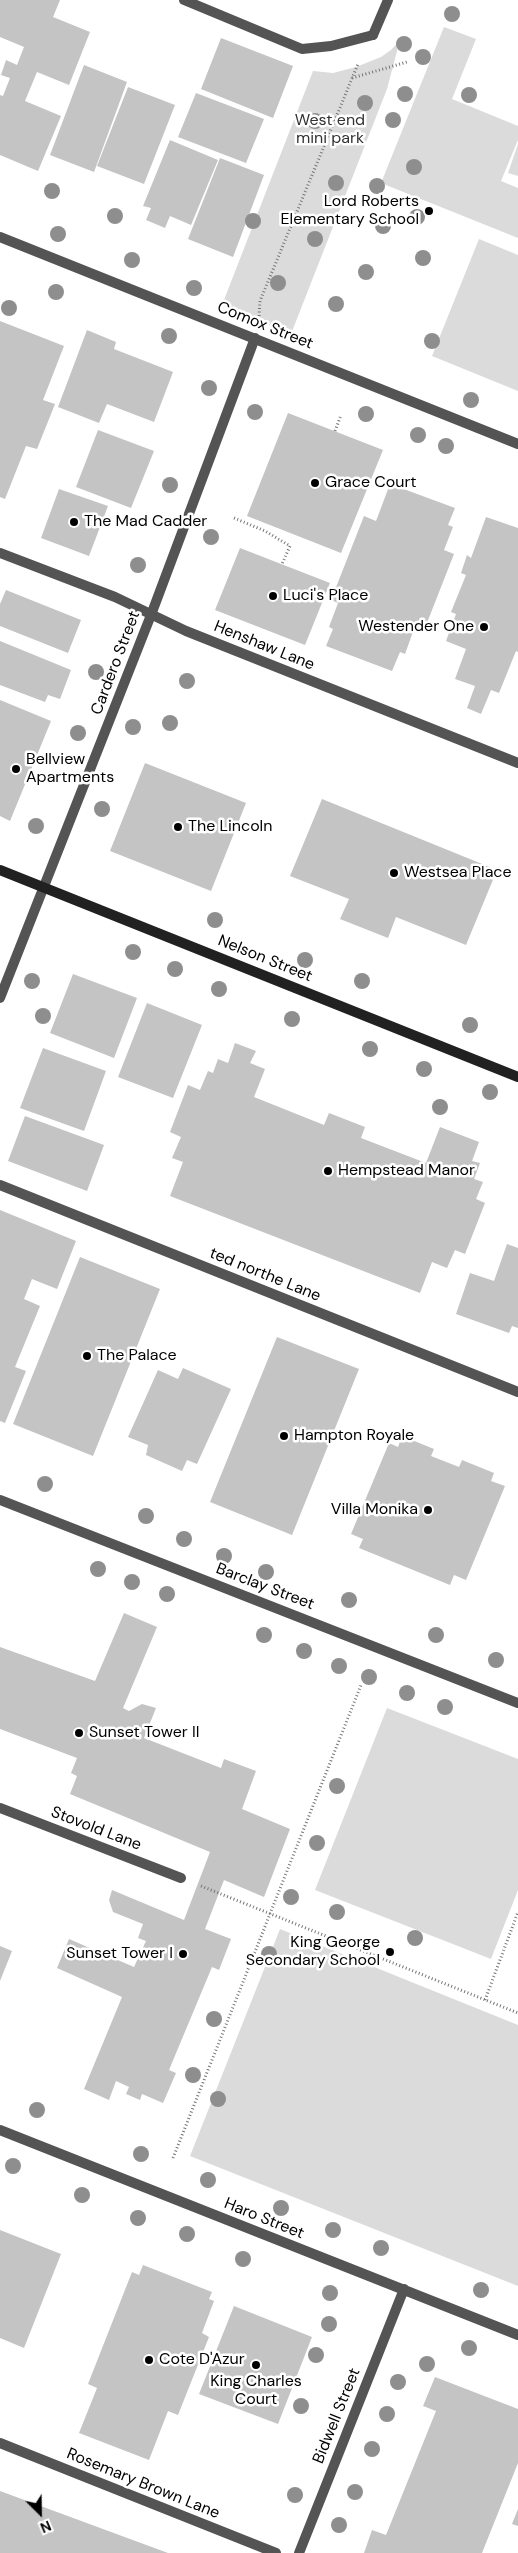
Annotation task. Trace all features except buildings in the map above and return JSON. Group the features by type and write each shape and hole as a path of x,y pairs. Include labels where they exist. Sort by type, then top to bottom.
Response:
{"street":[{"path":"184,0 302,49 331,46 373,35 388,0"},
{"name":"Comox Street","path":"0,237 518,444"},
{"name":"Cardero Street","path":"0,998 152,615 254,338"},
{"name":"Henshaw Lane","path":"0,552 115,597 186,631 518,763"},
{"name":"Nelson Street","path":"0,870 518,1077"},
{"name":"ted northe Lane","path":"0,1185 518,1392"},
{"name":"Barclay Street","path":"0,1500 518,1704"},
{"name":"Stovold Lane","path":"0,1808 181,1878"},
{"name":"Haro Street","path":"0,2130 518,2335"},
{"name":"Bidwell Street","path":"299,2553 404,2290"},
{"name":"Rosemary Brown Lane","path":"0,2444 276,2553"}],"path":[{"path":"260,301 351,78 407,62"},
{"path":"335,431 341,415"},
{"path":"234,518 265,531 290,546 282,564"},
{"path":"173,2158 361,1685"},
{"path":"181,1878 518,2013"},
{"path":"484,2000 518,1912"}],"green space":[{"path":"444,27 476,39 452,99 518,126 518,140 501,181 518,188 518,238 381,183"},
{"name":"West end mini park","path":"400,40 387,89 291,334 222,305 313,71 333,73 356,67 381,57"},
{"path":"518,144 518,176 508,173"},
{"path":"479,239 518,255 518,391 432,356"},
{"path":"387,1708 518,1759 518,1890 491,1959 315,1890"},
{"path":"280,1929 518,2025 518,2286 190,2156"}],"place":[{"name":"Lord Roberts Elementary School","path":"429,211"},
{"name":"Grace Court","path":"315,483"},
{"name":"The Mad Cadder","path":"74,522"},
{"name":"Luci's Place","path":"273,596"},
{"name":"Westender One","path":"484,627"},
{"name":"Bellview Apartments","path":"16,769"},
{"name":"The Lincoln","path":"178,827"},
{"name":"Westsea Place","path":"394,873"},
{"name":"Hempstead Manor","path":"328,1171"},
{"name":"The Palace","path":"87,1356"},
{"name":"Hampton Royale","path":"284,1436"},
{"name":"Villa Monika","path":"428,1510"},
{"name":"Sunset Tower II","path":"79,1733"},
{"name":"King George Secondary School","path":"390,1952"},
{"name":"Sunset Tower I","path":"183,1954"},
{"name":"Cote D'Azur","path":"149,2360"},
{"name":"King Charles Court","path":"256,2365"}]}
